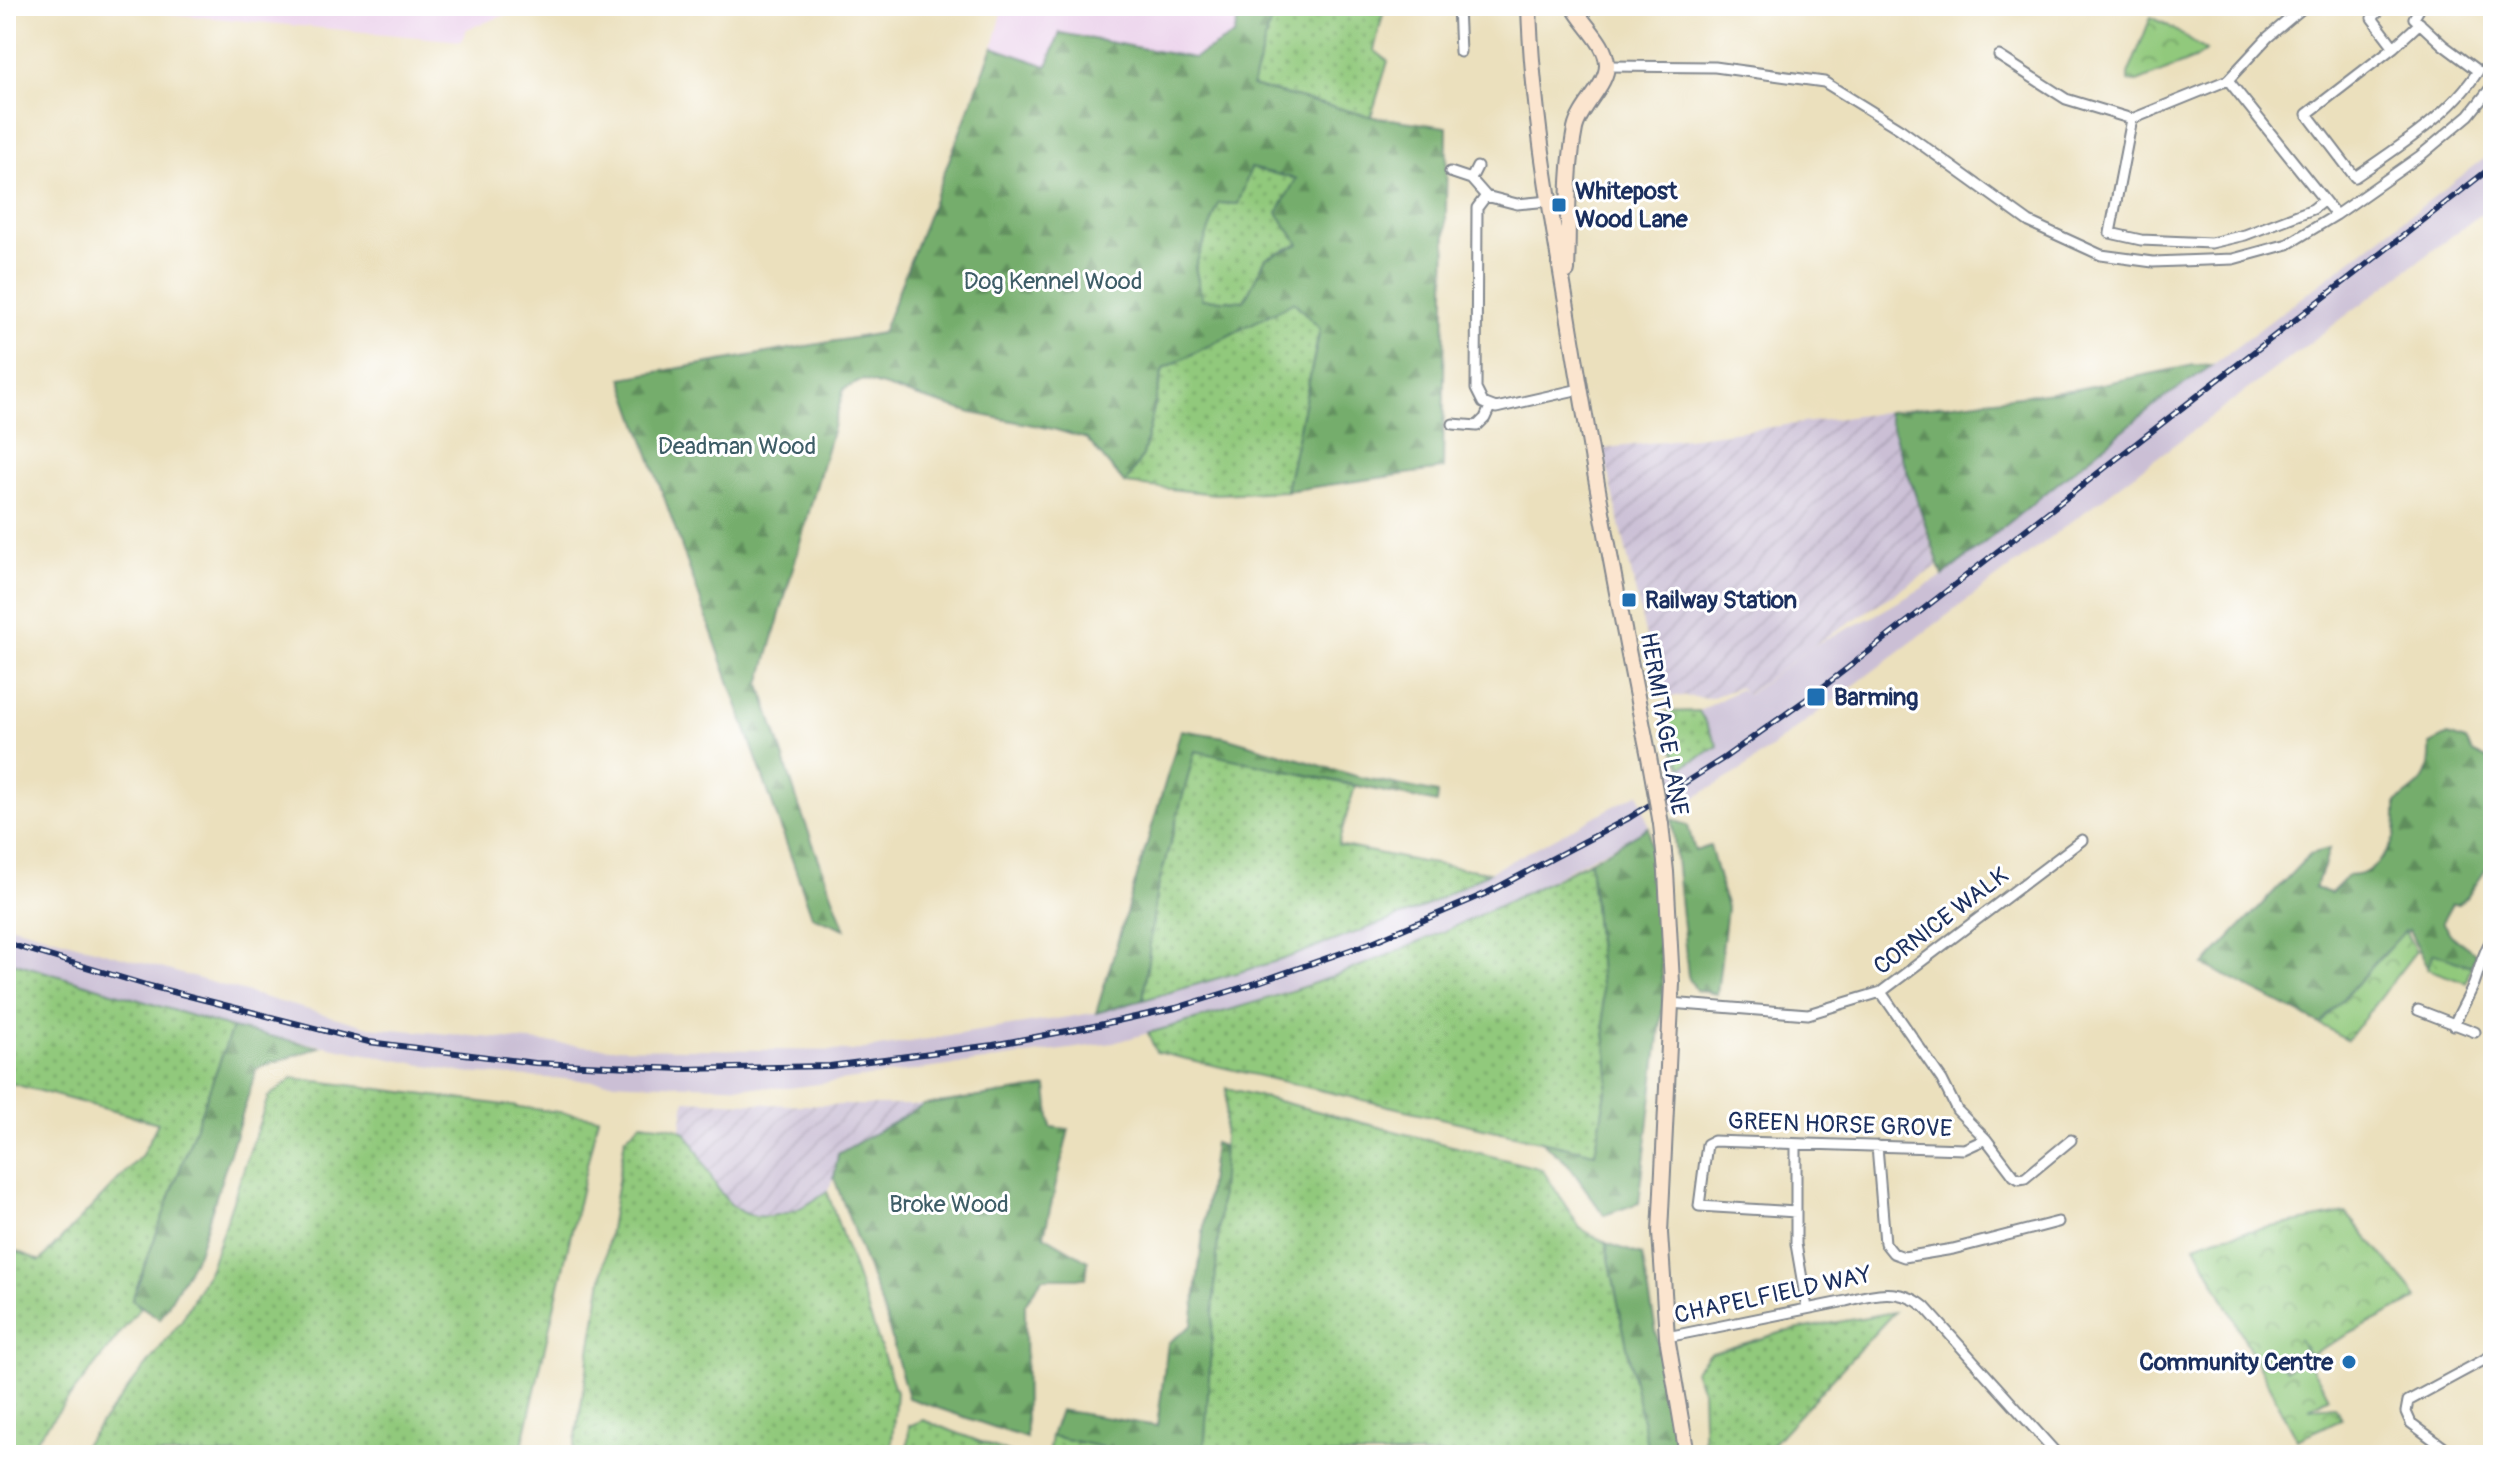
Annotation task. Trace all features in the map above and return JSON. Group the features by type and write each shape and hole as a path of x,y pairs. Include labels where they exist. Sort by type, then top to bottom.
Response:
{"main road":[{"name":"HERMITAGE LANE","path":"1529,6 1531,67 1566,307 1661,824 1672,983 1660,1233 1667,1337 1687,1455"},
{"path":"1566,307 1570,171 1576,127 1585,104 1600,86 1607,66 1604,51 1573,6"}],"street":[{"path":"1458,6 1460,52"},
{"path":"1999,56 2066,99 2132,119 2228,80 2268,37 2305,6"},
{"path":"2384,6 2372,18 2394,47"},
{"path":"2417,20 2443,45 2478,71 2468,87 2412,138 2355,177 2307,114 2394,47 2417,20 2421,6"},
{"path":"1607,66 1715,67 1824,82 1900,129 2029,222 2101,255 2153,262 2233,259 2288,244 2336,215 2420,156 2469,115 2493,85"},
{"path":"2228,80 2336,215"},
{"path":"2132,119 2110,233 2141,240 2211,243 2259,230 2313,209 2324,200"},
{"path":"1471,179 1477,167"},
{"path":"1450,172 1471,179 1486,196 1517,204 1549,201"},
{"path":"1486,196 1476,212 1476,389 1479,399 1496,408 1580,389"},
{"path":"1453,424 1477,426 1490,407"},
{"name":"CORNICE WALK","path":"1670,1003 1808,1014 1881,992 2082,840"},
{"path":"2454,1025 2493,937"},
{"path":"1881,992 1942,1080 1957,1110 1986,1139 2014,1176 2025,1178 2071,1140"},
{"path":"2418,1010 2475,1032"},
{"name":"GREEN HORSE GROVE","path":"1796,1212 1699,1206 1707,1144 1713,1141 1964,1149 1986,1139"},
{"path":"1796,1144 1796,1244 1807,1308"},
{"path":"1877,1146 1885,1243 1893,1253 1904,1257 1953,1249 2058,1222"},
{"name":"CHAPELFIELD WAY","path":"1667,1337 1875,1293 1898,1294 1918,1301 2058,1455"},
{"path":"2454,1455 2411,1423 2406,1412 2408,1401 2493,1355"}],"shaded area":[{"path":"86,6 531,6 467,29 461,41"},
{"path":"1004,6 1242,6 1235,35 1194,58 1061,33 1047,66 993,47"},
{"path":"2493,152 2493,205 1740,771 1672,811 1668,774 1717,746 1699,711 1740,689 1747,695 1814,645 1872,617 1943,576 2157,403 2218,361"},
{"path":"1887,412 1938,566 1814,645 1746,695 1740,687 1710,698 1659,695 1603,449"},
{"path":"1639,793 1649,827 1485,914 1360,967 1220,1013 1113,1043 789,1088 464,1073 232,1028 6,960 6,924 369,1027 611,1048 853,1051 1099,1012 1284,959 1420,909"},
{"path":"685,1100 789,1105 924,1105 838,1153 834,1178 827,1191 808,1206 788,1213 753,1217 741,1214 725,1200 691,1139 681,1129"}],"green space":[{"name":"Dog Kennel Wood","path":"1242,6 1275,6 1252,86 1369,116 1447,127 1443,469 1286,491 1320,329 1294,302 1163,369 1143,455 1125,484 1087,439 972,413 863,380 844,389 760,684 799,806 845,929 812,916 622,378 882,333 993,47 1047,66 1060,33 1194,58 1234,35","holes":["1251,168 1296,179 1277,213 1299,244 1266,258 1244,301 1202,299 1195,267 1219,203 1238,204"]},
{"path":"1275,6 1385,6 1374,50 1388,61 1371,117 1252,86"},
{"path":"2151,17 2206,51 2137,82 2128,81 2128,75"},
{"path":"1250,167 1296,179 1299,244 1266,258 1244,301 1202,299 1195,267 1219,203 1238,204"},
{"path":"1294,302 1320,328 1286,491 1215,494 1125,484 1143,455 1163,369"},
{"path":"2194,365 2211,366 2157,403 1943,576 1887,412 2077,389"},
{"path":"1699,711 1718,746 1682,767 1668,739 1665,712"},
{"path":"1181,730 1225,737 1359,777 1438,793 1437,803 1195,751 1156,895 1143,1000 1096,1013"},
{"path":"2448,735 2466,741 2472,752 2493,762 2493,859 2468,896 2459,904 2452,904 2442,922 2451,935 2476,954 2471,966 2434,953 2428,967 2409,930 2320,1024 2204,965 2310,854 2329,849 2314,888 2331,893 2348,876 2364,873 2384,856 2396,829 2396,803 2424,779 2429,765 2430,744"},
{"path":"1195,750 1355,786 1338,845 1489,872 1420,909 1284,959 1143,1000 1156,895"},
{"path":"1672,819 1688,826 1695,851 1710,846 1727,908 1717,994 1696,990 1688,976"},
{"path":"1649,827 1664,996 1639,1203 1604,1215 1568,1164 1541,1141 1595,1153 1609,1075 1590,861"},
{"path":"1590,861 1609,1075 1595,1154 1156,1052 1148,1033 1283,994 1363,965 1478,916"},
{"path":"2405,931 2416,951 2347,1040 2320,1024"},
{"path":"2434,953 2471,966 2466,983 2427,969"},
{"path":"6,960 232,1028 132,1300 141,1307 24,1455 6,1455 6,1246 40,1261 142,1155 158,1123 6,1082"},
{"path":"232,1028 320,1047 257,1068 198,1253 160,1319 132,1300"},
{"path":"293,1078 598,1117 520,1455 76,1455 182,1320 210,1268 268,1097"},
{"name":"Broke Wood","path":"1047,1087 1051,1127 1069,1129 1044,1235 1088,1261 1086,1278 1043,1278 1025,1304 1026,1438 908,1398 886,1318 834,1178 838,1154 924,1105"},
{"path":"1227,1088 1542,1169 1580,1228 1606,1243 1649,1455 1204,1455"},
{"path":"641,1123 684,1132 717,1188 744,1213 771,1216 787,1213 827,1191 896,1392 891,1455 573,1455 625,1138"},
{"path":"1214,1143 1224,1147 1204,1455 1139,1455 1051,1436 1060,1410 1157,1426 1168,1343 1192,1325"},
{"path":"2346,1213 2417,1299 2309,1355 2298,1338 2306,1353 2283,1366 2286,1370 2307,1359 2329,1397 2309,1408 2335,1406 2341,1419 2297,1439 2195,1245 2217,1237"},
{"path":"1606,1243 1642,1255 1679,1455 1649,1455"},
{"path":"1894,1312 1767,1450 1753,1455 1704,1455 1702,1389 1694,1371 1709,1354 1783,1332"},
{"path":"923,1420 1015,1455 907,1455 909,1426"},
{"path":"1051,1436 1139,1455 1048,1455"}],"railway":[{"path":"6,943 146,985 369,1042 535,1063 682,1069 830,1066 993,1045 1176,1008 1250,985 1370,943 1487,893 1629,818 1724,758 1814,694 2493,166"}],"place":[{"name":"Whitepost Wood Lane","path":"1559,205"},
{"name":"Railway Station","path":"1629,600"},
{"name":"Barming","path":"1816,697"},
{"name":"Community Centre","path":"2349,1362"}],"park label":[{"name":"Deadman Wood","path":"737,446"}]}
